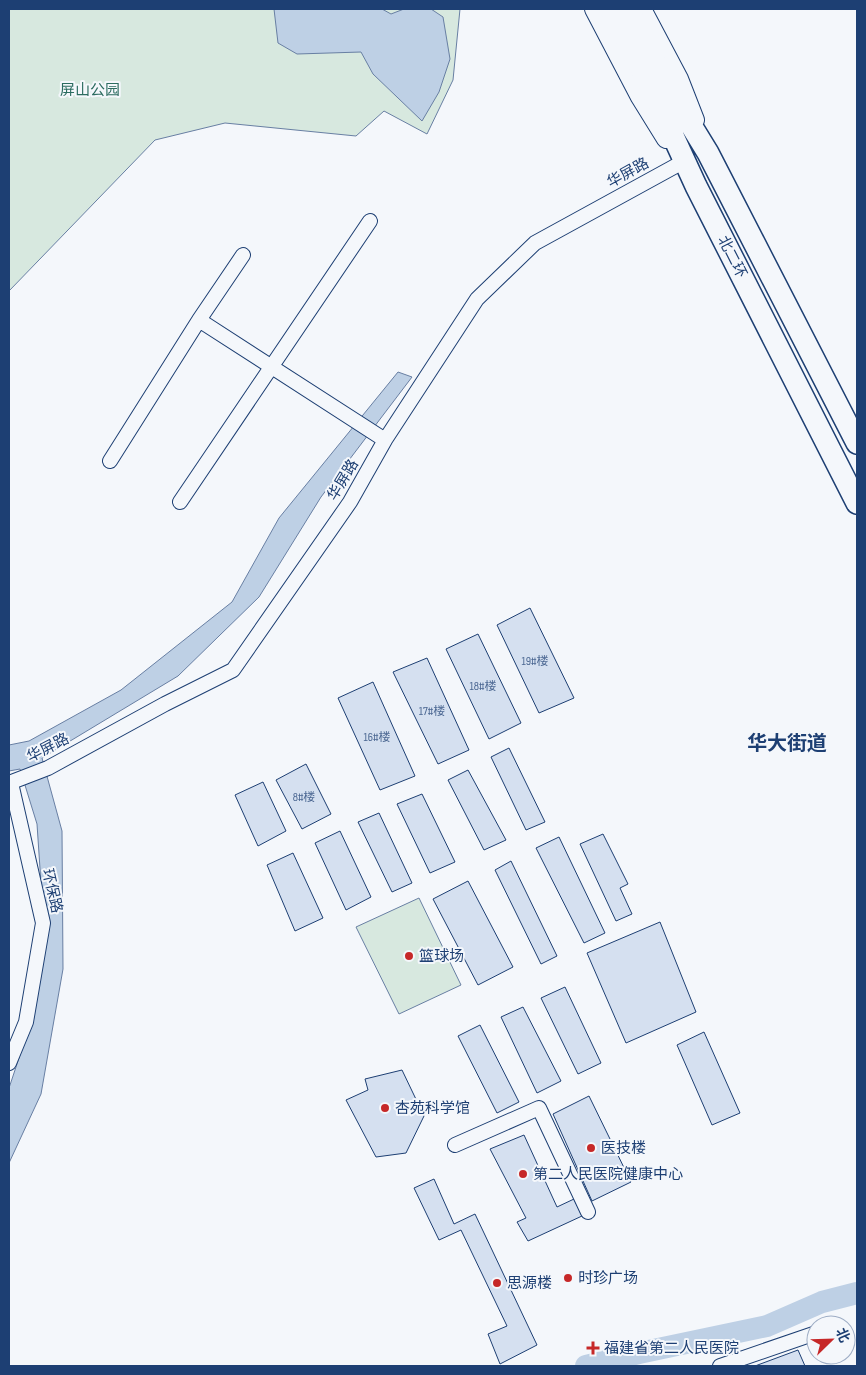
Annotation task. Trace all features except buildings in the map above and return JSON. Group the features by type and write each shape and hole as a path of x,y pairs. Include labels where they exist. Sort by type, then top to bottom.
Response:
{"highway":[{"name":"北二环","path":"610,9 660,89 708,153 857,443"},
{"name":"北二环","path":"628,9 696,186 857,503"}],"main road":[{"path":"594,9 640,97 696,186"},
{"path":"642,9 679,79 708,153"}],"street":[{"name":"华屏路","path":"12,782 48,768 232,670 350,502 385,440 478,299 535,243 681,163"},
{"path":"180,502 370,221"},
{"path":"110,462 199,320 243,255"},
{"path":"199,320 385,440"},
{"name":"环保路","path":"9,1063 26,1022 43,923 12,782"},
{"path":"455,1145 539,1108 588,1212"},
{"path":"720,1366 806,1336"}],"green space":[{"name":"屏山公园","path":"9,9 460,9 453,80 427,134 384,111 356,136 225,123 155,140 9,291"},
{"name":"篮球场","path":"419,898 461,985 399,1014 356,927"}],"water":[{"path":"274,9 382,9 391,14 404,9 431,9 443,17 450,59 439,92 422,121 373,74 361,52 297,54 278,43"},
{"path":"398,372 412,377 321,497 259,597 178,676 42,758 62,831 63,969 41,1094 9,1163 9,1088 35,1010 45,943 37,824 20,769 9,771 9,745 29,741 121,690 232,602 279,518"}],"waterway":[{"path":"586,1366 767,1326 822,1302 857,1293"}],"place":[{"name":"篮球场","path":"409,956"},
{"name":"杏苑科学馆","path":"385,1108"},
{"name":"医技楼","path":"591,1148"},
{"name":"第二人民医院健康中心","path":"523,1174"},
{"name":"时珍广场","path":"568,1278"},
{"name":"思源楼","path":"497,1283"},
{"name":"福建省第二人民医院","path":"593,1348"}],"district":[{"name":"华大街道","path":"787,744"}]}
